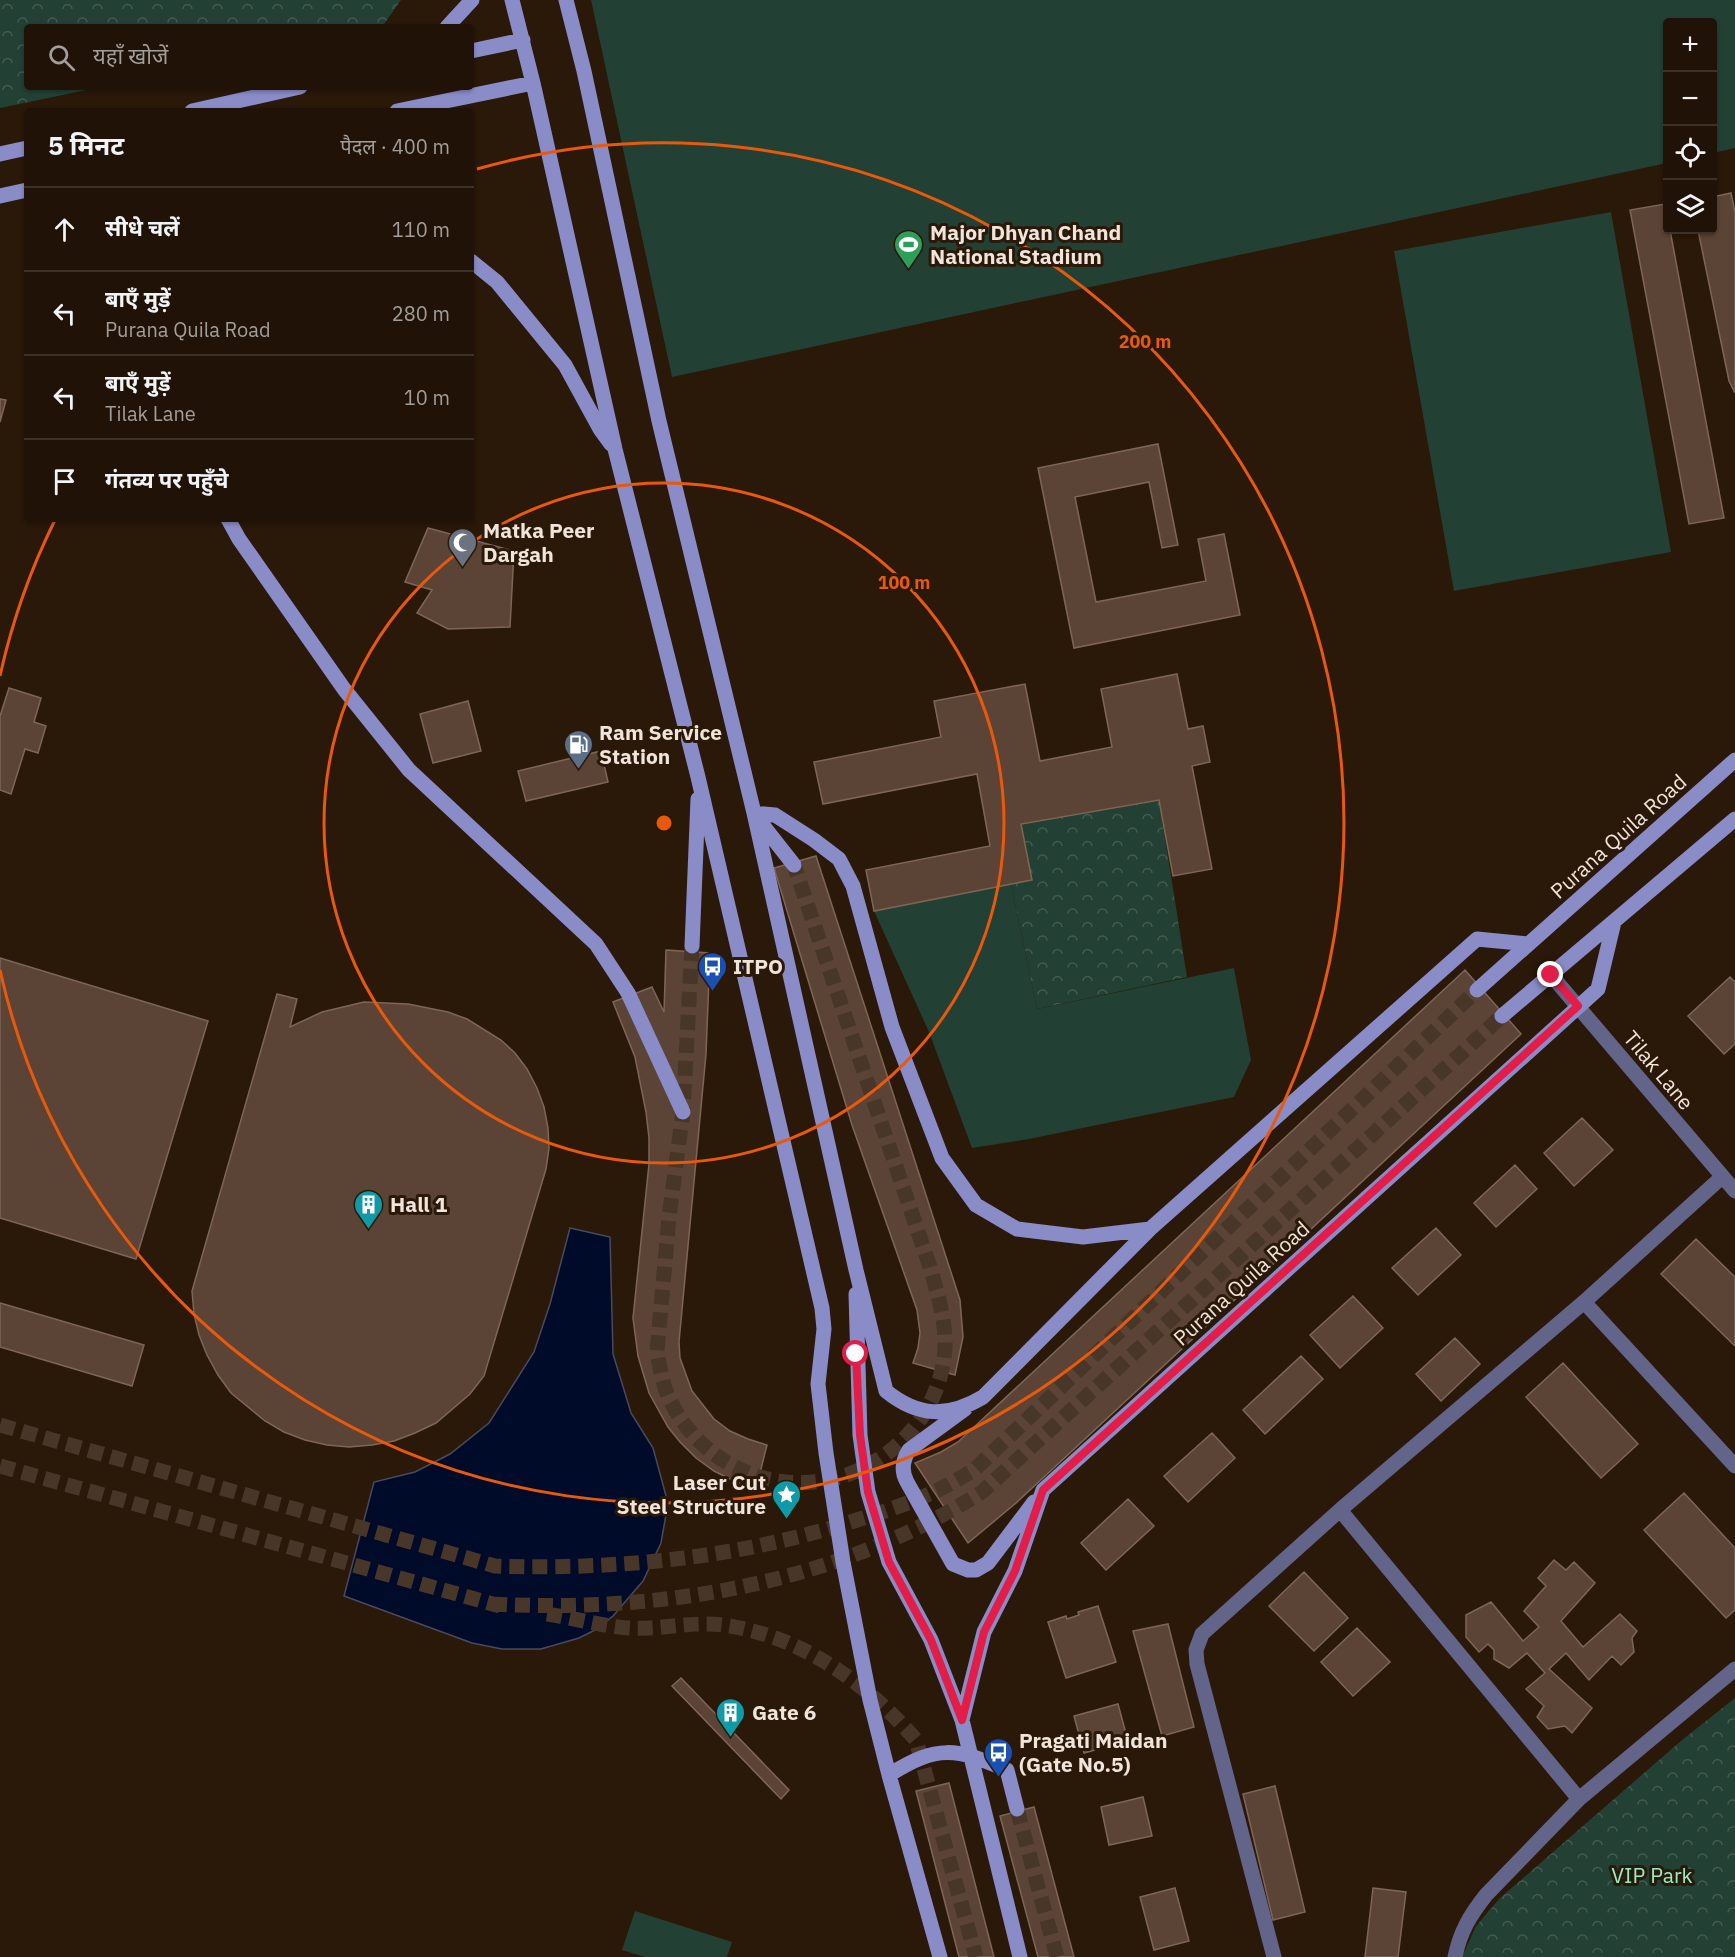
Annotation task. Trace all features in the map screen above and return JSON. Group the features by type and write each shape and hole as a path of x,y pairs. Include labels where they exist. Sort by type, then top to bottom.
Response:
{"main road":[{"path":"450,24 472,0"},
{"path":"512,0 533,83 615,449 698,777 822,1308 824,1329 818,1384 843,1562 868,1688 889,1775 940,1957"},
{"path":"566,0 587,82 659,422 754,813 856,1270 886,1391 898,1400 926,1411 956,1410 983,1397"},
{"path":"474,50 523,40"},
{"path":"412,108 533,83"},
{"path":"206,108 286,90"},
{"path":"0,154 24,149"},
{"path":"0,196 24,191"},
{"path":"474,263 497,282 565,365 600,429 615,449"},
{"path":"230,522 245,548 344,689 409,770 596,944 628,993 683,1112"},
{"name":"Purana Quila Road","path":"1477,990 1735,760"},
{"path":"692,946 698,777"},
{"path":"754,813 794,865"},
{"path":"754,813 774,815 839,859 853,886 892,1027 942,1158 976,1205 1017,1229 1083,1236 1150,1229"},
{"path":"1502,1016 1735,819"},
{"name":"Purana Quila Road","path":"962,1720 984,1632 1015,1571 1043,1490 1598,989 1614,922"},
{"path":"1043,1490 988,1563 976,1570 968,1570 953,1564 907,1482 903,1462 909,1450 983,1397 1150,1229 1477,939 1528,944"},
{"path":"856,1270 856,1354 860,1435 868,1492 889,1562 931,1640 962,1720 1020,1957"},
{"path":"889,1775 907,1763 928,1754 970,1754 1007,1770 1017,1809"}],"street":[{"name":"Tilak Lane","path":"1551,975 1735,1191"},
{"path":"1274,1957 1197,1664 1196,1650 1202,1635 1340,1510 1584,1302 1722,1177"},
{"path":"1584,1302 1735,1466"},
{"path":"1340,1510 1579,1799"},
{"path":"1455,1957 1464,1926 1479,1904 1579,1799 1735,1669"}],"green space":[{"path":"0,0 401,0 384,24 24,24 24,90 87,90 0,108"},
{"name":"Major Dhyan Chand National Stadium","path":"591,0 1735,0 1735,148 1717,152 1717,18 1663,18 1663,164 672,377"},
{"path":"1611,212 1671,552 1454,591 1394,251"},
{"path":"1159,800 1187,977 1037,1009 1011,884 1031,880 1021,824"},
{"path":"1011,884 1037,1009 1234,968 1251,1060 1234,1097 1029,1139 972,1148 929,1032 874,911"},
{"name":"VIP Park","path":"1735,1698 1735,1957 1462,1957 1476,1926 1500,1898 1682,1740"},
{"path":"635,1911 732,1942 727,1957 645,1957 622,1950"}],"water":[{"path":"570,1228 610,1237 613,1354 631,1413 653,1448 668,1503 661,1543 643,1581 613,1616 597,1629 579,1638 541,1649 502,1649 472,1643 344,1596 374,1482 415,1472 450,1454 489,1423 534,1352 550,1304"}],"building":[{"path":"1731,193 1735,212 1735,393 1729,381 1699,234 1717,234 1717,196"},
{"path":"1663,204 1663,234 1671,234 1724,518 1689,524 1630,210"},
{"path":"0,399 6,400 0,422"},
{"path":"1158,444 1178,545 1162,548 1149,482 1075,497 1096,602 1206,581 1198,539 1224,534 1240,615 1074,648 1038,468"},
{"name":"Matka Peer Dargah","path":"428,528 514,551 510,627 448,629 417,613 432,590 405,582"},
{"path":"1177,674 1188,729 1203,726 1210,762 1192,766 1212,869 1173,876 1159,800 1021,824 1032,880 874,911 866,870 990,846 977,774 823,804 814,762 941,737 934,701 1025,684 1040,761 1112,747 1101,689"},
{"path":"9,688 41,698 34,722 46,726 38,753 25,749 11,794 0,790 0,716"},
{"path":"468,701 481,751 433,763 420,714"},
{"path":"601,751 608,782 526,801 518,771"},
{"path":"816,856 960,1300 963,1337 955,1375 913,1363 920,1333 917,1310 852,1125 774,868"},
{"path":"666,950 710,953 706,1054 679,1342 680,1358 692,1391 714,1419 730,1431 767,1445 756,1489 714,1471 680,1442 668,1427 649,1393 638,1356 633,1318 649,1164 649,1138 635,1057 613,1002 652,987 664,1012"},
{"path":"0,958 208,1021 136,1259 0,1218"},
{"path":"1465,970 1521,1034 1016,1503 968,1543 915,1463 958,1442"},
{"path":"1730,977 1735,982 1735,1044 1724,1054 1688,1016"},
{"name":"Hall 1","path":"277,994 297,999 290,1027 322,1012 364,1002 408,1004 448,1012 467,1019 501,1040 515,1053 527,1069 544,1107 549,1148 546,1169 484,1376 470,1394 436,1423 394,1441 349,1447 305,1440 284,1432 265,1421 231,1393 218,1375 199,1335 192,1291"},
{"path":"1582,1118 1613,1150 1574,1186 1544,1153"},
{"path":"1515,1165 1537,1189 1496,1227 1474,1203"},
{"path":"1436,1228 1461,1255 1418,1295 1392,1268"},
{"path":"1696,1239 1735,1277 1735,1346 1661,1274"},
{"path":"1353,1296 1383,1328 1340,1368 1310,1335"},
{"path":"0,1303 144,1345 132,1386 0,1347"},
{"path":"1455,1338 1480,1364 1441,1401 1416,1374"},
{"path":"1301,1356 1323,1379 1265,1434 1243,1410"},
{"path":"1563,1363 1638,1444 1601,1478 1526,1397"},
{"path":"1212,1433 1235,1458 1188,1502 1164,1476"},
{"path":"1684,1493 1735,1548 1735,1610 1726,1618 1644,1530"},
{"path":"1128,1499 1154,1526 1106,1570 1081,1543"},
{"path":"1554,1560 1566,1570 1574,1562 1595,1583 1561,1621 1583,1647 1620,1614 1637,1631 1632,1638 1634,1652 1621,1665 1612,1656 1589,1680 1566,1653 1549,1669 1592,1708 1572,1733 1565,1726 1548,1729 1537,1717 1544,1706 1526,1689 1545,1673 1527,1653 1509,1668 1494,1659 1494,1650 1488,1644 1479,1652 1466,1637 1466,1615 1491,1602 1523,1641 1539,1627 1524,1611 1546,1586 1538,1578"},
{"path":"1304,1572 1348,1618 1314,1651 1269,1606"},
{"path":"1098,1606 1116,1662 1066,1678 1048,1622 1066,1616 1067,1619 1079,1615 1078,1612"},
{"path":"1168,1624 1194,1727 1162,1736 1133,1631"},
{"path":"1357,1628 1390,1662 1353,1696 1321,1662"},
{"name":"Gate 6","path":"681,1678 789,1790 781,1799 672,1686"},
{"path":"1118,1704 1128,1741 1084,1753 1074,1716"},
{"path":"949,1783 994,1957 959,1957 916,1791"},
{"path":"1275,1786 1305,1912 1273,1920 1243,1794"},
{"path":"1143,1797 1152,1836 1109,1845 1101,1807"},
{"path":"1034,1807 1074,1957 1038,1957 1000,1816"},
{"path":"1175,1888 1189,1941 1154,1950 1140,1897"},
{"path":"1373,1888 1406,1892 1398,1957 1365,1957"}],"tunnel":[{"path":"692,946 683,1112 669,1217 657,1352 664,1385 688,1429 715,1455 746,1472 780,1481 815,1482 850,1474 883,1456 912,1430 926,1411 936,1390 943,1366 945,1333 930,1267 794,865"},
{"path":"0,1425 495,1566 587,1566 678,1559 768,1544 813,1533 925,1496 974,1470 1477,990"},
{"path":"492,1604 556,1606 620,1603 683,1597 746,1586 808,1570 868,1550 926,1524 982,1492 1502,1016"},
{"path":"0,1466 500,1606"},
{"path":"547,1614 628,1628 712,1624 752,1631 806,1651 854,1681 897,1719 916,1740 976,1957"},
{"path":"1017,1809 1057,1957"}],"place":[{"name":"Major Dhyan Chand National Stadium","path":"909,270"},
{"name":"Matka Peer Dargah","path":"462,568"},
{"name":"Ram Service Station","path":"578,770"},
{"name":"ITPO","path":"712,992"},
{"name":"Hall 1","path":"369,1230"},
{"name":"Laser Cut Steel Structure","path":"787,1520"},
{"name":"Gate 6","path":"731,1738"},
{"name":"Pragati Maidan (Gate No.5)","path":"998,1778"}],"route":[{"path":"856,1354 860,1435 868,1492 889,1562 931,1640 962,1720 984,1632 1015,1571 1043,1490 1578,1006 1551,975"}]}
